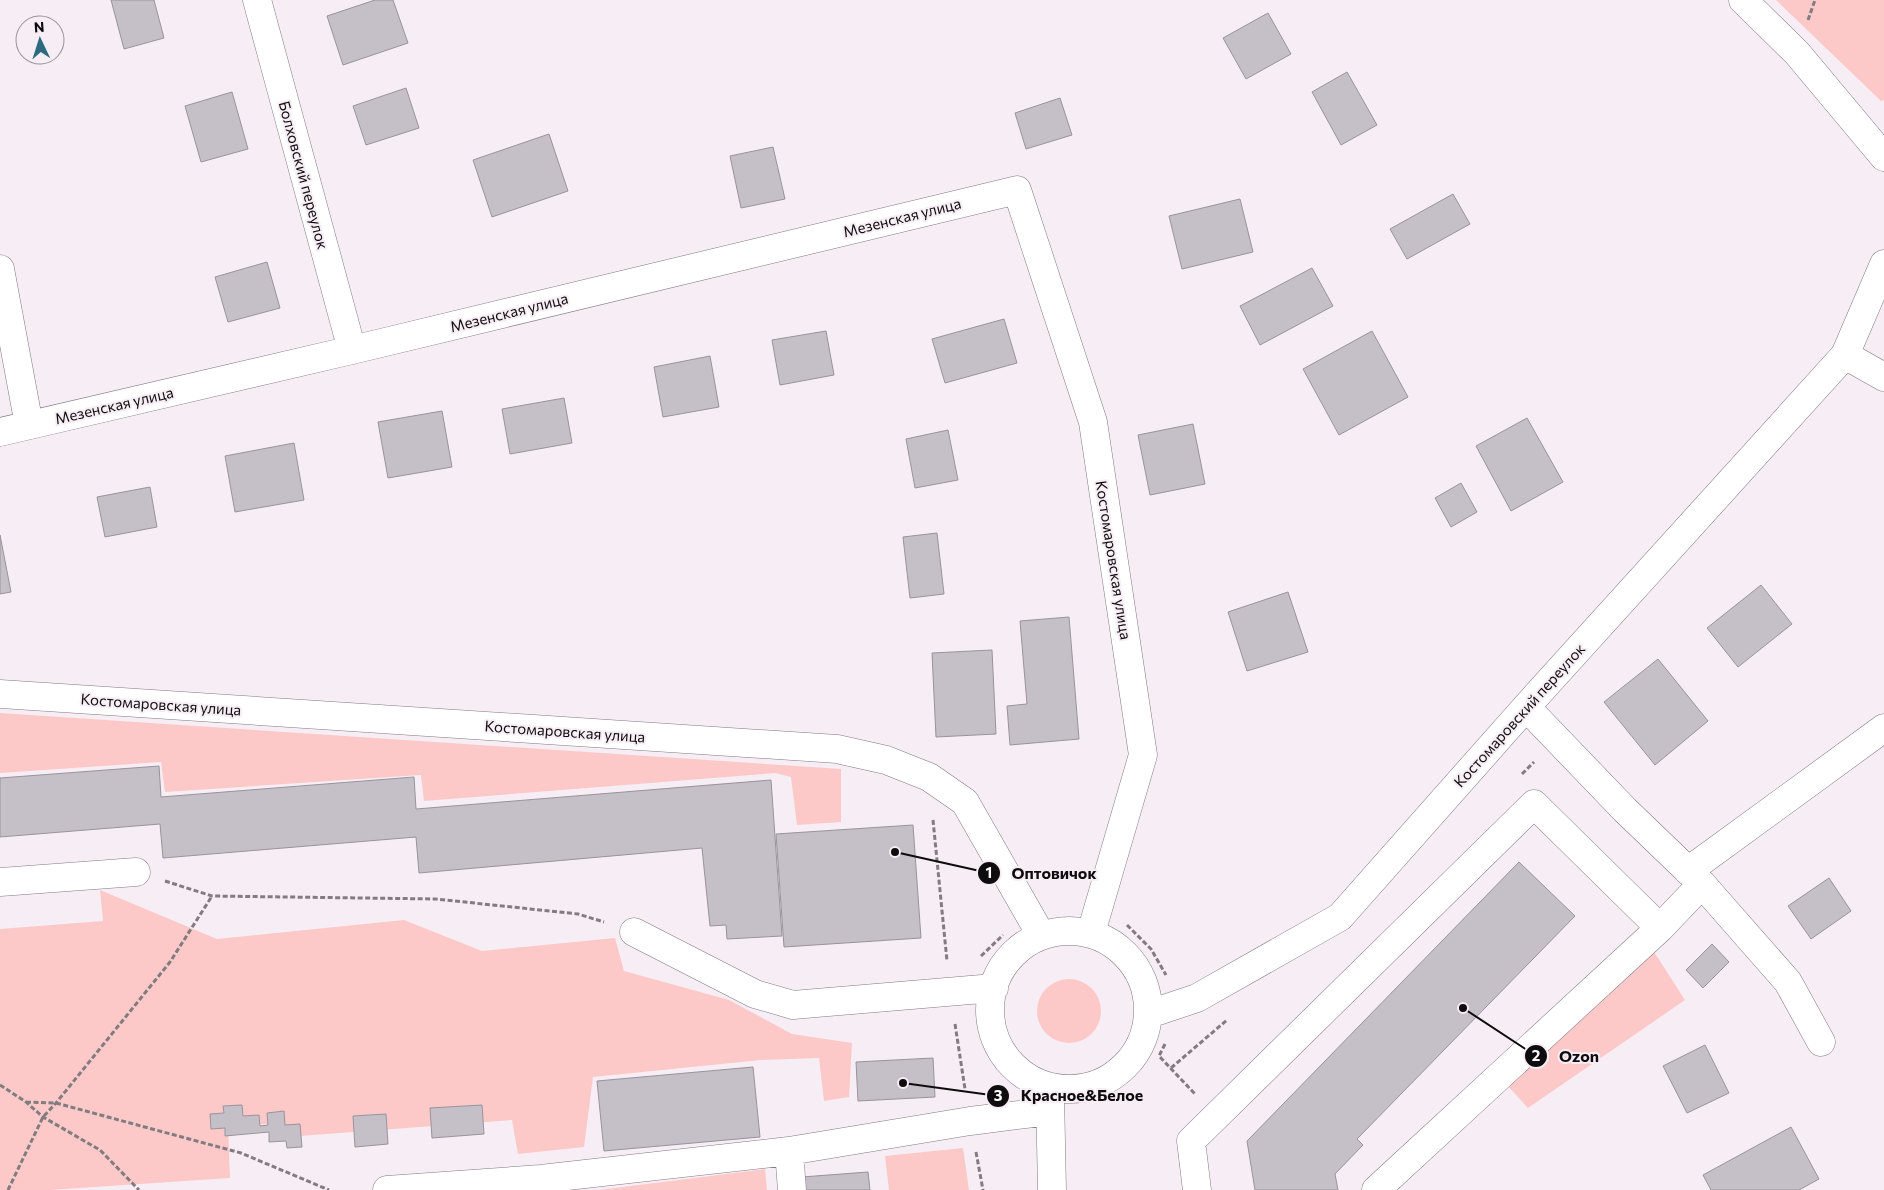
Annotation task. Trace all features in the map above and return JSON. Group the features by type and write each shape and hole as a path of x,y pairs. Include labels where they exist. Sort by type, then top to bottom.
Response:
{"street":[{"name":"Болховский переулок","path":"257,0 352,350"},
{"path":"1743,0 1797,54 1884,157"},
{"name":"Мезенская улица","path":"0,432 352,350 1016,190"},
{"name":"Костомаровская улица","path":"1016,190 1093,422 1143,754 1094,922"},
{"name":"Костомаровский переулок","path":"1161,1010 1197,998 1340,916 1844,355 1884,264"},
{"path":"0,269 29,425"},
{"path":"1844,355 1884,377"},
{"name":"Костомаровская улица","path":"0,694 837,749 886,760 928,777 965,802 1036,927"},
{"path":"1526,707 1624,810 1695,878 1788,982 1820,1042"},
{"path":"1376,1190 1660,928 1695,878 1884,728"},
{"path":"1197,1190 1191,1141 1534,804 1660,928"},
{"path":"0,882 136,872"},
{"path":"388,1190 542,1185 789,1151 970,1121 1050,1099 1073,1090 1096,1085 1116,1074 1133,1057 1161,1010 1145,987 1134,963 1094,922 1066,930 1036,927 1022,945 1007,959 996,977 989,1004 992,1031 1003,1056 1023,1075 1036,1082 1050,1099 1052,1190"},
{"path":"634,932 755,994 793,1005 994,988"},
{"path":"789,1151 792,1190"}],"path":[{"path":"136,872 212,896 436,899 578,914 634,932"},
{"path":"8,1190 43,1117 170,962 212,896"},
{"path":"1094,922 1118,917 1151,948 1167,976 1161,1010 1169,1034 1159,1056 1215,1117"},
{"path":"950,991 990,946 1011,928 1036,927"},
{"path":"0,1085 26,1102 43,1117 100,1150 139,1190"},
{"path":"26,1102 56,1103 241,1153 329,1190"}],"shaded area":[{"path":"1776,0 1884,0 1884,100 1881,101"},
{"path":"0,713 841,769 841,822 797,825 791,777 775,773 424,801 421,775 165,792 161,762 0,773"},
{"path":"100,890 217,939 404,920 482,951 615,938 624,971 729,1000 792,1034 852,1043 849,1097 824,1101 819,1058 761,1060 593,1077 584,1147 518,1154 512,1120 273,1138 270,1124 228,1125 230,1178 50,1190 0,1190 0,929 103,921"},
{"path":"1649,944 1685,1000 1528,1108 1505,1083"},
{"path":"1069,979 1081,982 1092,988 1098,999 1101,1011 1098,1023 1092,1034 1081,1040 1069,1043 1057,1040 1046,1034 1040,1023 1037,1011 1040,999 1046,988 1057,982"},
{"path":"963,1148 969,1190 889,1190 885,1156"},
{"path":"765,1169 767,1190 599,1190"}],"building":[{"path":"111,0 154,0 164,38 124,49"},
{"path":"375,0 393,0 408,43 343,65 327,16"},
{"path":"1268,13 1291,54 1246,79 1223,38"},
{"path":"1347,72 1377,125 1341,145 1312,92"},
{"path":"406,88 419,128 366,145 353,106"},
{"path":"232,92 248,149 201,162 185,106"},
{"path":"1060,98 1072,135 1026,149 1015,113"},
{"path":"549,134 568,191 492,217 473,160"},
{"path":"773,147 785,199 741,208 730,156"},
{"path":"1453,194 1470,224 1407,259 1390,229"},
{"path":"1240,199 1253,252 1182,269 1169,216"},
{"path":"267,262 280,308 228,322 215,277"},
{"path":"1312,268 1333,306 1260,345 1240,306"},
{"path":"1004,319 1017,363 945,383 932,339"},
{"path":"826,331 834,375 780,385 772,340"},
{"path":"1372,331 1408,397 1339,435 1303,369"},
{"path":"710,356 719,407 663,417 654,367"},
{"path":"564,398 572,443 510,454 502,409"},
{"path":"442,411 452,467 388,478 378,422"},
{"path":"1527,418 1563,482 1511,511 1476,446"},
{"path":"1193,424 1205,484 1150,495 1138,435"},
{"path":"948,430 958,480 915,488 906,439"},
{"path":"294,443 304,500 235,512 225,456"},
{"path":"1461,483 1477,512 1451,527 1435,498"},
{"path":"150,487 157,527 105,537 97,497"},
{"path":"937,533 944,594 910,598 903,537"},
{"path":"0,535 11,592 0,594"},
{"path":"1761,585 1792,624 1738,667 1707,628"},
{"path":"1288,592 1308,652 1247,671 1228,612"},
{"path":"1069,617 1079,739 1010,745 1007,706 1027,704 1020,621"},
{"path":"992,650 996,734 936,737 932,653"},
{"path":"1658,659 1708,721 1655,765 1604,702"},
{"path":"159,766 161,797 414,777 416,809 771,780 782,936 727,939 726,925 710,926 702,848 419,873 416,837 163,858 160,824 0,837 0,778"},
{"path":"913,825 921,938 784,947 776,834"},
{"path":"1519,862 1575,916 1357,1139 1363,1145 1335,1174 1338,1190 1255,1190 1247,1141"},
{"path":"1829,878 1851,911 1811,939 1788,906"},
{"path":"1712,944 1729,962 1703,988 1686,970"},
{"path":"1705,1045 1729,1093 1687,1113 1663,1066"},
{"path":"933,1058 935,1097 858,1101 856,1062"},
{"path":"753,1067 760,1137 604,1151 597,1081"},
{"path":"242,1105 243,1116 259,1115 260,1126 268,1125 267,1113 284,1111 285,1125 300,1124 302,1147 287,1148 286,1141 269,1142 269,1132 225,1136 225,1128 211,1129 210,1114 224,1113 223,1106"},
{"path":"482,1105 484,1134 432,1138 430,1108"},
{"path":"386,1114 388,1144 355,1147 353,1116"},
{"path":"1791,1127 1819,1179 1799,1190 1711,1190 1703,1175"},
{"path":"868,1172 870,1190 803,1190 802,1177"}],"place":[{"name":"Оптовичок","path":"895,852"},
{"name":"Ozon","path":"1463,1008"},
{"name":"Красное&Белое","path":"903,1083"}]}
